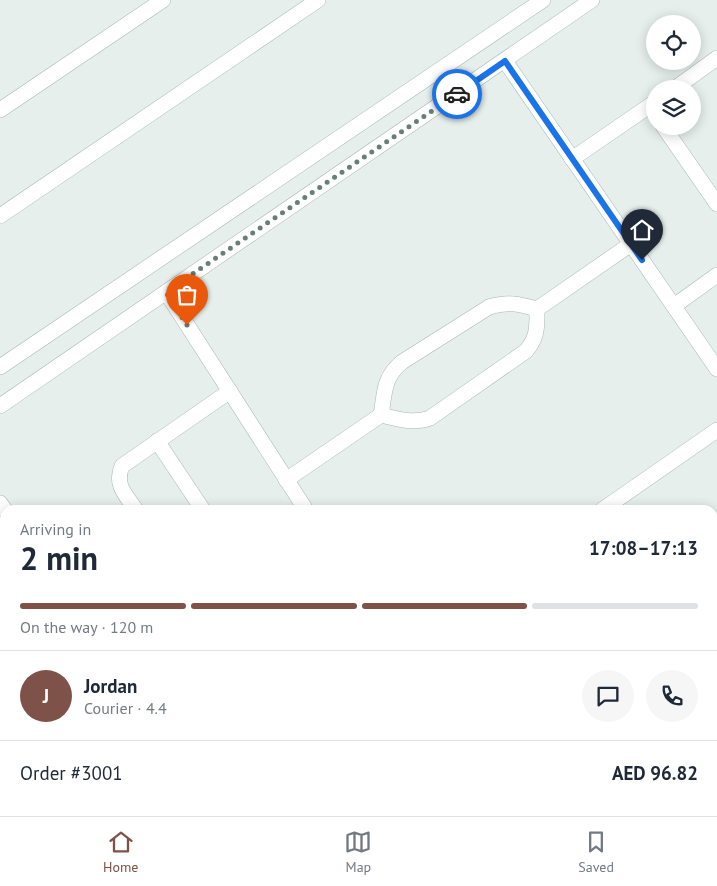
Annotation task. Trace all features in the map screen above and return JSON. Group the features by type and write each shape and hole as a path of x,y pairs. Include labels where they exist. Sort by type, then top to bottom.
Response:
{"street":[{"path":"0,110 163,0"},
{"path":"0,216 318,0"},
{"path":"0,367 543,0"},
{"path":"0,406 592,0"},
{"path":"686,80 717,58"},
{"path":"505,61 717,369"},
{"path":"572,159 646,112"},
{"path":"669,135 717,204"},
{"path":"381,415 386,382 392,370 402,362 489,307 502,303 516,303 537,308 631,244"},
{"path":"674,306 717,275"},
{"path":"166,292 303,505"},
{"path":"286,480 381,415 408,421 421,421 430,418 526,350 533,342 536,333 537,308"},
{"path":"133,505 120,486 118,476 122,466 230,391"},
{"path":"609,505 717,430"},
{"path":"157,441 200,505"}],"way so far":[{"path":"187,325 166,292 457,94"}],"route":[{"path":"457,94 505,61 642,260"}]}
